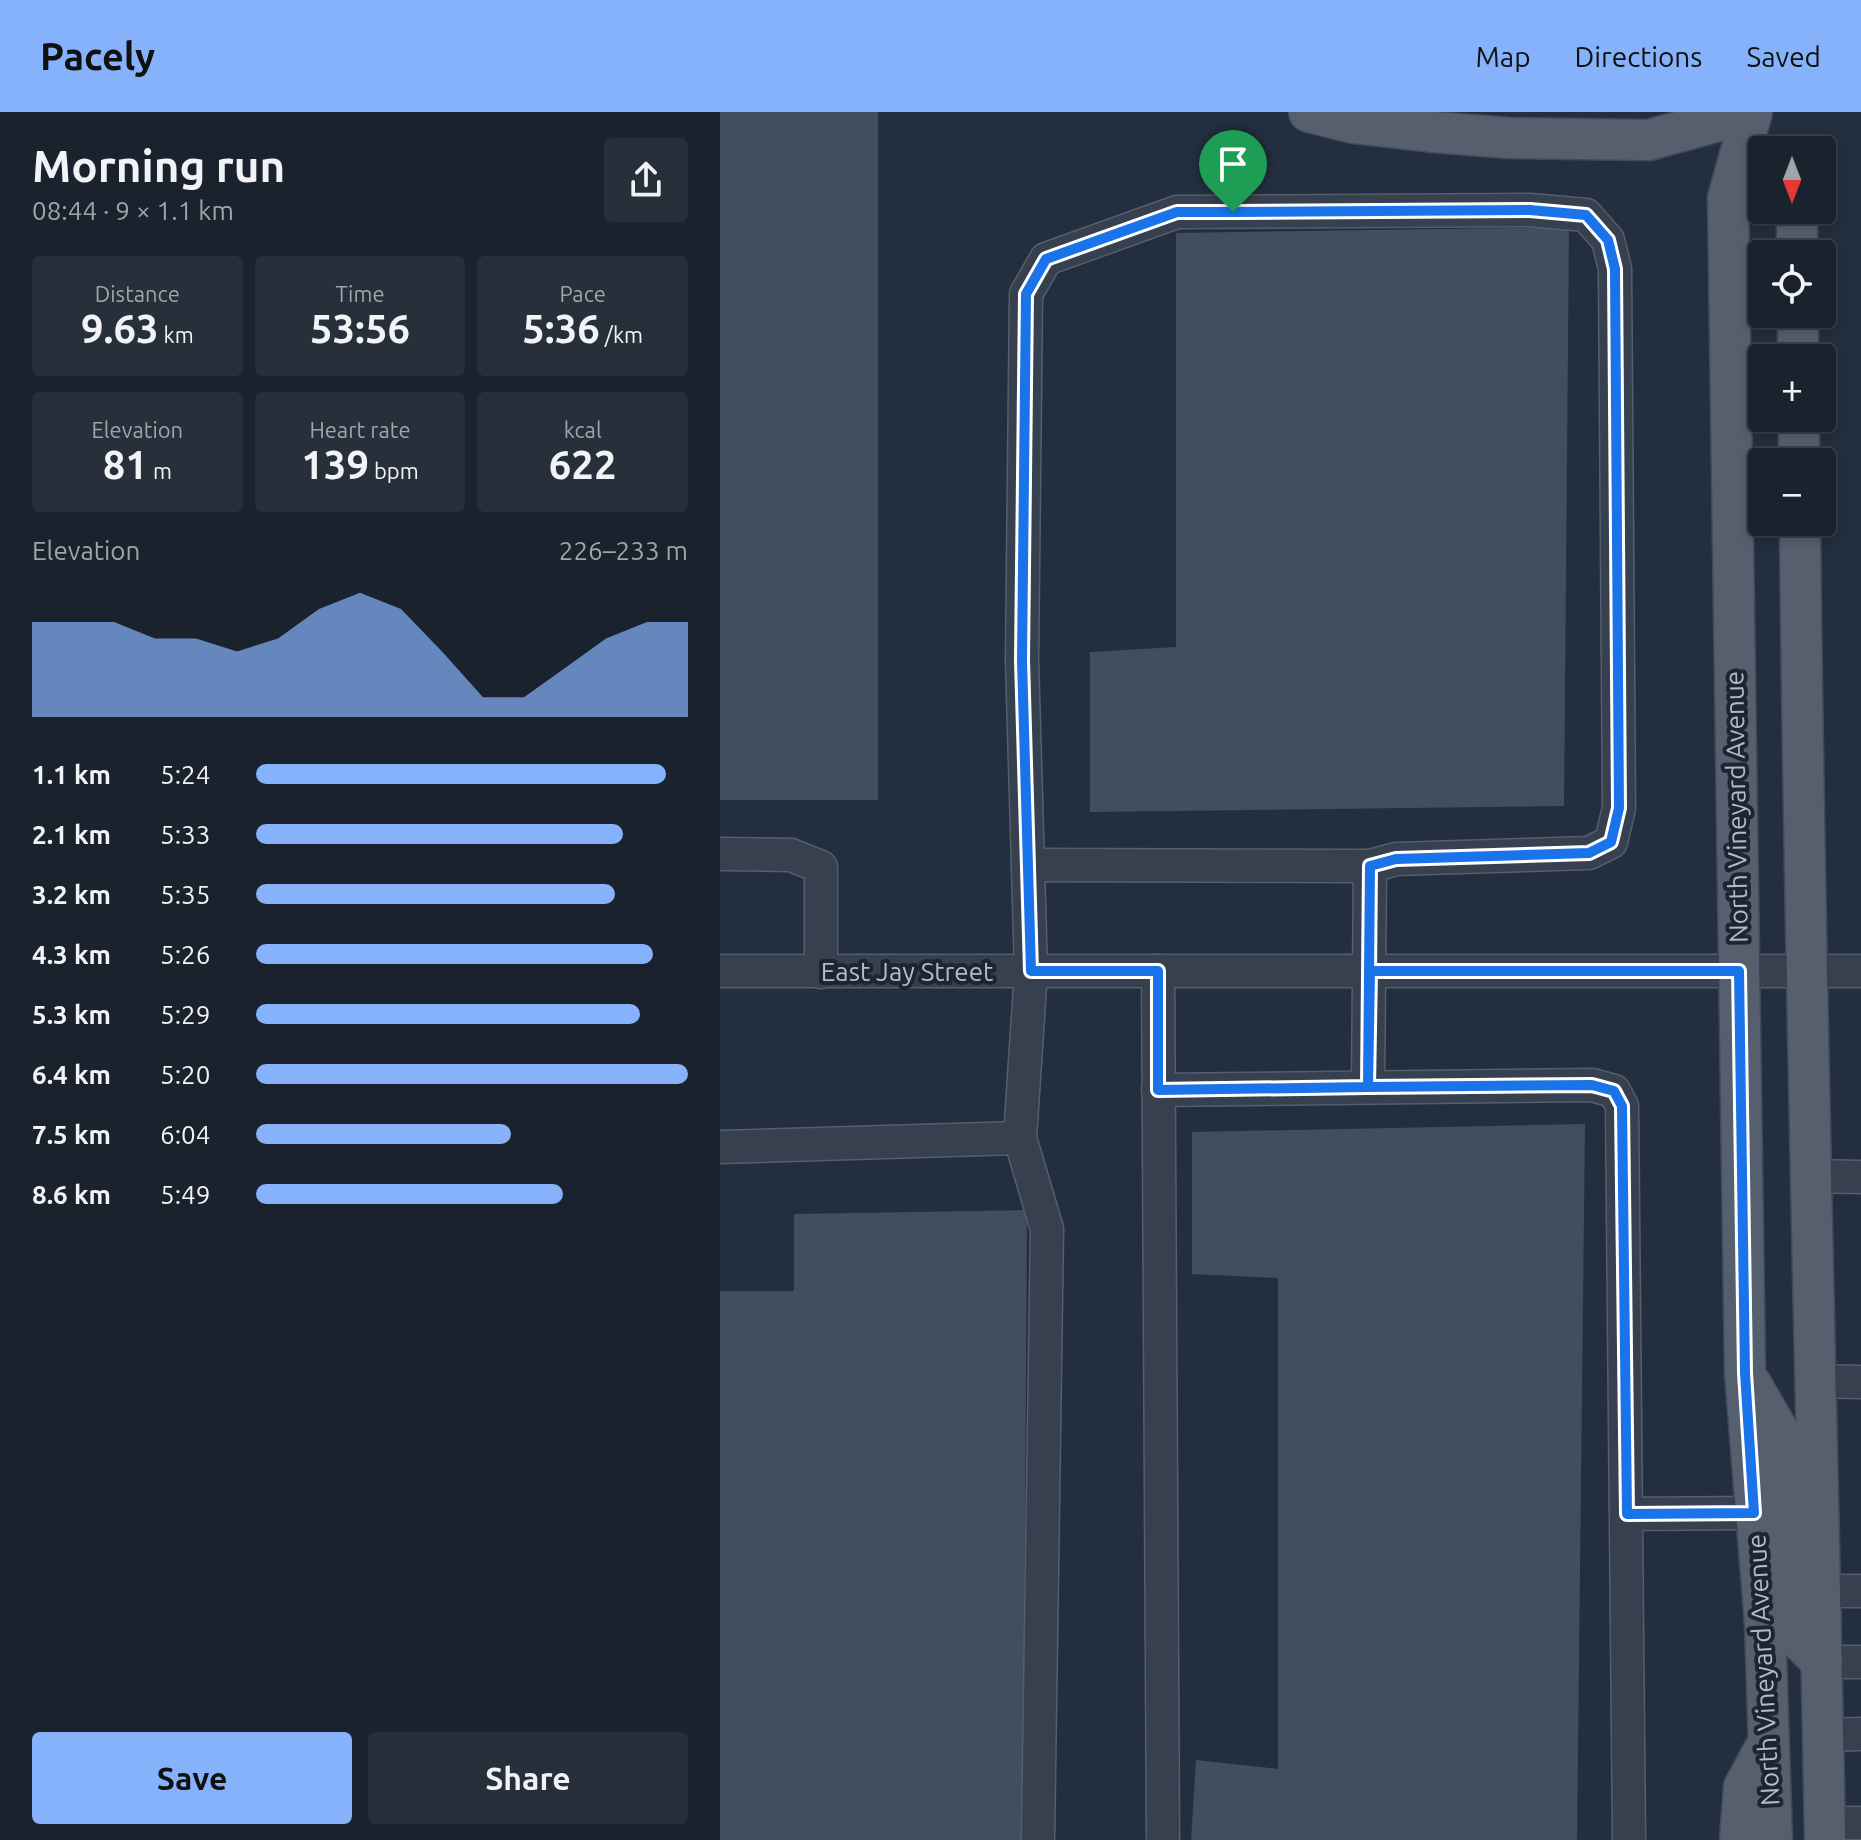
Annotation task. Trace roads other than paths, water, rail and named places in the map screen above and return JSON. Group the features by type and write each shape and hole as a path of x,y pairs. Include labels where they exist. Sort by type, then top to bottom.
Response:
{"main road":[{"path":"1309,112 1353,123 1432,132 1510,138 1649,140 1752,112 1764,136"},
{"name":"North Vineyard Avenue","path":"1752,112 1728,198 1745,1373 1765,1624 1772,1840"},
{"path":"1800,536 1805,970 1815,1381 1842,1591 1842,1735 1837,1829"},
{"path":"1745,1373 1778,1431 1791,1615 1800,1640 1842,1662"},
{"path":"1740,1840 1744,1787 1769,1739"}],"street":[{"path":"1028,865 1370,866 1396,859 1589,853 1611,842 1619,808 1615,269 1608,240 1586,215 1530,210 1177,212 1046,259 1026,294 1022,660 1031,971 1020,1138 1047,1229 1038,1840"},
{"path":"720,854 791,855 821,867 821,972"},
{"path":"1368,1087 1370,866"},
{"name":"East Jay Street","path":"720,971 1861,971"},
{"path":"1158,971 1163,1840"},
{"path":"1158,1090 1592,1085 1614,1091 1622,1106 1629,1840"},
{"path":"720,1147 1020,1138"},
{"path":"1810,1176 1861,1177"},
{"path":"1815,1381 1861,1382"},
{"path":"1627,1514 1754,1513"}]}
